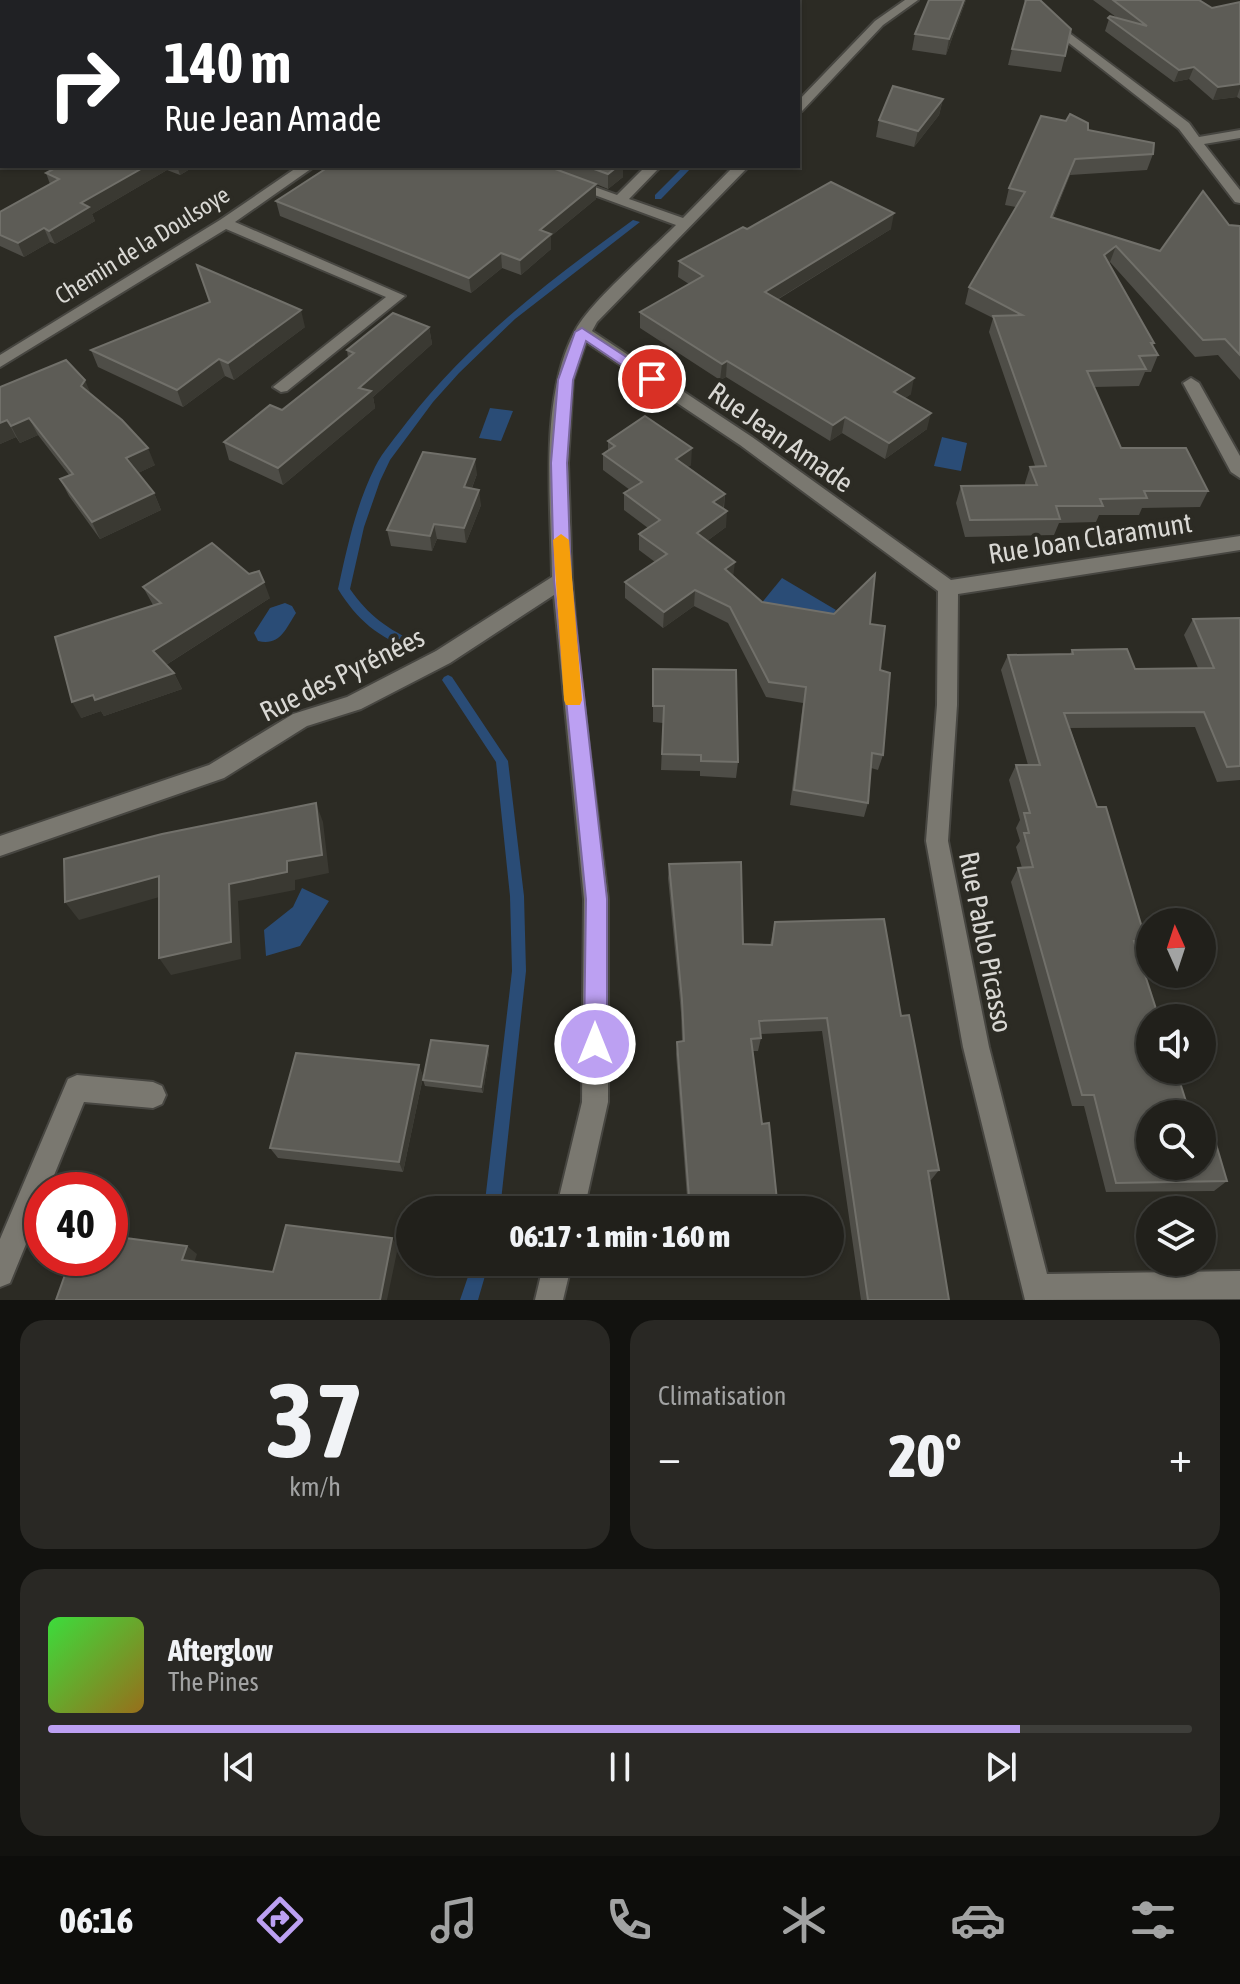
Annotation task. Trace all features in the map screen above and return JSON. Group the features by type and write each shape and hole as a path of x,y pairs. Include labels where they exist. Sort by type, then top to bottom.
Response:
{"street":[{"path":"800,106 879,23 912,0"},
{"path":"1032,0 1064,34 1184,126 1240,199"},
{"path":"1196,141 1240,134"},
{"name":"Chemin de la Doulsoye","path":"0,362 225,223 305,168"},
{"path":"529,168 686,224"},
{"path":"620,200 652,168"},
{"path":"573,1196 595,1102 596,899 562,580 559,463 565,380 582,332 590,320 740,168"},
{"path":"225,223 397,296 281,387"},
{"name":"Rue Jean Amade","path":"582,332 746,441 948,588"},
{"path":"1191,383 1240,472"},
{"name":"Rue Joan Claramunt","path":"948,588 1240,543"},
{"name":"Rue des Pyrénées","path":"0,846 216,772 300,720 354,703 443,657 562,580"},
{"name":"Rue Pablo Picasso","path":"948,588 947,705 937,841 976,1047 1037,1295"},
{"path":"0,1273 77,1088 153,1095"},
{"path":"549,1300 555,1276"},
{"path":"1037,1295 1240,1285"}],"water":[{"path":"490,408 513,411 501,441 479,438"},
{"path":"942,437 967,443 961,471 934,466"},
{"path":"782,578 836,610 828,621 756,610"},
{"path":"285,603 292,606 296,613 285,631 272,641 258,641 254,633 270,608"},
{"path":"302,888 329,901 300,946 266,956 264,930 293,907"}],"building":[{"path":"929,0 964,0 949,39 915,34"},
{"path":"1026,0 1040,0 1071,29 1065,56 1012,49"},
{"path":"1113,0 1199,0 1212,8 1240,2 1240,84 1218,87 1194,67 1179,70 1108,18 1147,26"},
{"path":"893,86 943,99 918,131 879,120"},
{"path":"1070,114 1088,123 1088,130 1154,143 1153,154 1075,159 1051,217 1160,251 1203,191 1229,225 1240,226 1240,355 1225,339 1203,340 1116,246 1104,255 1158,355 1139,356 1146,369 1087,371 1121,448 1186,448 1208,491 1144,491 1147,498 1100,499 1103,506 1056,506 1060,519 970,520 961,486 1037,485 1030,467 1046,466 993,316 1022,315 969,287 1025,192 1009,188 1041,116 1066,121"},
{"path":"55,168 142,168 81,203 89,207 49,231 44,228 18,243 0,235 0,212 59,179 46,173"},
{"path":"327,168 552,168 596,184 540,230 551,234 520,260 501,253 469,278 276,201"},
{"path":"592,168 616,168 608,174"},
{"path":"831,182 894,213 765,292 914,378 894,392 931,413 889,443 845,417 833,425 727,361 722,364 640,312 703,276 679,261 743,227 747,229"},
{"path":"197,265 301,310 228,363 219,359 177,390 91,350 210,302"},
{"path":"393,313 429,327 359,388 371,391 278,468 224,442 270,405 282,410 354,353 347,350"},
{"path":"66,360 85,380 81,386 122,420 148,448 126,458 154,493 92,522 60,479 73,474 29,418 11,426 7,420 0,423 0,387"},
{"path":"645,416 692,448 676,459 725,494 713,502 727,511 697,533 735,562 725,569 762,602 834,614 875,574 870,624 885,626 880,670 890,673 883,755 872,753 868,803 794,790 806,687 769,682 730,607 695,590 664,612 625,582 667,554 639,534 660,520 624,493 642,482 603,454 615,446 608,441"},
{"path":"423,452 475,459 464,487 479,490 464,528 434,524 430,536 387,530"},
{"path":"212,543 249,574 259,571 264,582 153,651 174,673 95,700 93,695 72,702 55,637 161,603 143,587"},
{"path":"1240,618 1240,766 1227,767 1204,712 1064,713 1097,807 1106,807 1136,908 1136,988 1149,988 1154,1004 1136,1004 1136,1084 1180,1084 1186,1100 1136,1100 1136,1180 1216,1180 1216,1144 1227,1181 1116,1183 1094,1095 1082,1095 1018,868 1033,867 1024,833 1029,833 1024,813 1030,813 1016,765 1040,765 1008,655 1127,649 1135,669 1214,668 1193,619"},
{"path":"653,669 736,670 738,762 701,761 701,755 662,754 664,706 653,706"},
{"path":"316,803 322,855 287,861 287,872 229,884 231,942 159,958 159,876 65,902 64,859 162,834"},
{"path":"741,862 743,944 772,945 775,922 884,919 901,1016 909,1015 939,1170 928,1171 949,1300 868,1300 827,1018 759,1021 761,1038 751,1039 762,1124 769,1123 777,1196 689,1196 677,1042 684,1041 682,1000 669,864"},
{"path":"431,1040 488,1046 481,1087 423,1080"},
{"path":"296,1053 419,1065 399,1162 270,1148"},
{"path":"286,1225 392,1238 380,1300 56,1300 65,1276 128,1276 128,1238 187,1246 182,1260 273,1272"}],"waterway":[{"path":"658,197 687,168"},
{"path":"413,645 373,624 344,589 363,511 381,466 430,400 483,343 542,292 636,222"},
{"path":"448,680 502,761 517,896 519,971 494,1196"},
{"path":"469,1300 477,1276"}],"slow traffic":[{"path":"561,540 573,700"}],"route":[{"path":"595,1044 596,899 562,580 559,463 565,380 582,332 652,379"}]}
